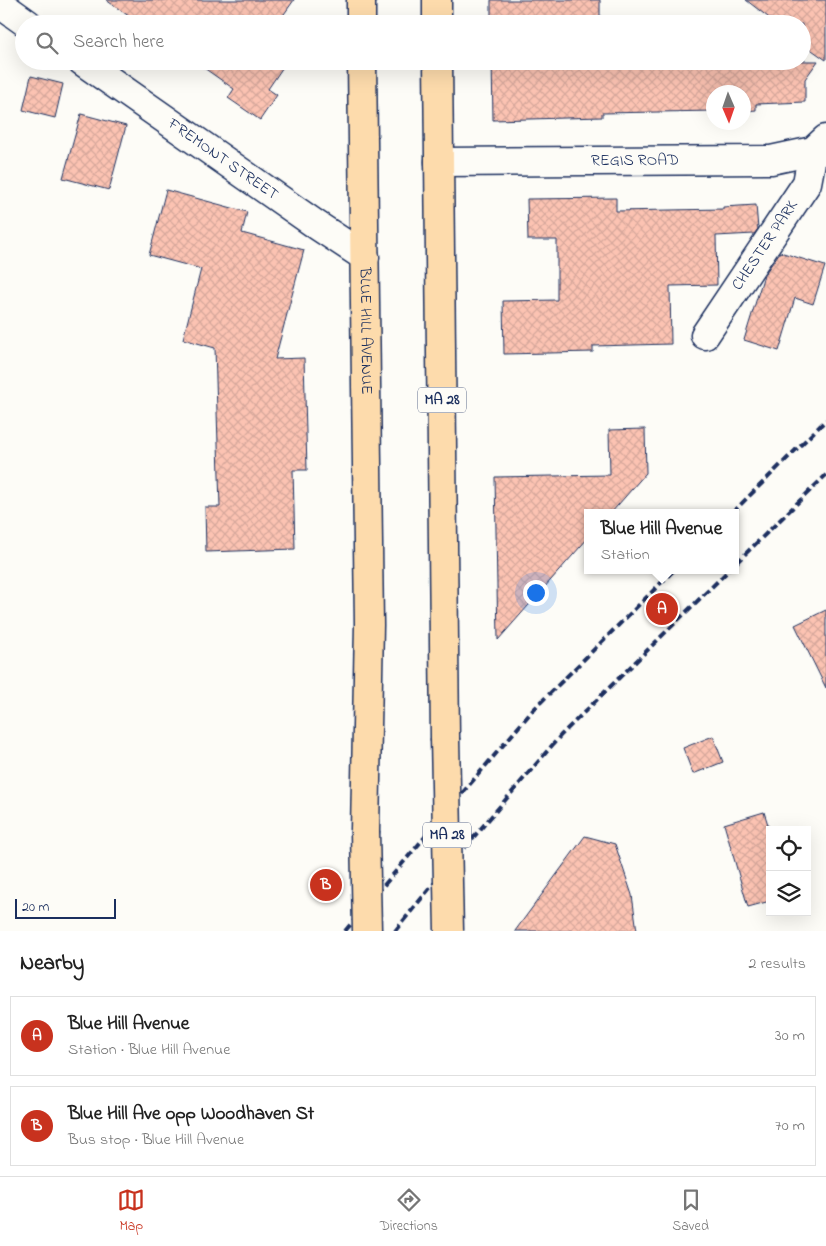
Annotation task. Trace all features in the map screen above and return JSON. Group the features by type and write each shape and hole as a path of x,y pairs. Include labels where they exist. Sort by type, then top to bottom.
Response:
{"highway":[{"path":"361,0 361,15"},
{"path":"437,0 437,15"},
{"name":"BLUE HILL AVENUE","path":"362,70 369,626 365,831 367,931"},
{"name":"MA 28","path":"438,70 445,738 449,931"}],"street":[{"path":"0,4 15,15"},
{"name":"FREMONT STREET","path":"95,70 365,257"},
{"name":"REGIS ROAD","path":"439,162 771,160 819,145"},
{"name":"CHESTER PARK","path":"705,335 807,183 819,145"}],"building":[{"path":"106,0 294,0 283,15 127,15"},
{"path":"491,0 600,0 600,15 491,15"},
{"path":"746,0 826,0 826,60 811,49 811,15 765,15"},
{"path":"811,61 818,61 805,79 805,102 756,104 756,110 751,110 751,85 706,85 706,111 602,113 602,117 493,120 492,70 811,70"},
{"path":"207,70 281,70 268,89 277,95 260,120 228,98 234,89"},
{"path":"31,76 63,84 55,118 23,110"},
{"path":"81,114 126,126 109,190 63,178"},
{"path":"166,190 247,212 242,233 304,250 275,359 304,358 307,470 293,470 295,549 206,552 205,507 220,507 215,348 183,339 201,269 149,255"},
{"path":"616,198 616,211 723,209 723,207 756,205 758,229 754,234 716,236 717,285 670,286 671,344 593,346 593,352 504,354 503,301 557,300 557,240 528,240 527,199"},
{"path":"780,252 825,266 813,304 795,298 779,351 744,340 764,275"},
{"path":"645,429 646,473 614,509 584,509 584,543 498,640 495,477 610,475 609,430"},
{"path":"826,610 826,688 795,625"},
{"path":"713,736 723,762 693,774 683,748"},
{"path":"764,812 768,826 766,826 766,902 748,907 724,824"},
{"path":"585,836 615,844 632,895 637,931 515,931"}],"railway":[{"path":"736,509 826,420"},
{"path":"739,560 826,475"},
{"path":"345,931 533,710 670,574"},
{"path":"395,931 561,735 725,574"}],"place":[{"name":"Blue Hill Avenue","path":"662,609"},
{"name":"Blue Hill Ave opp Woodhaven St","path":"326,885"}]}
